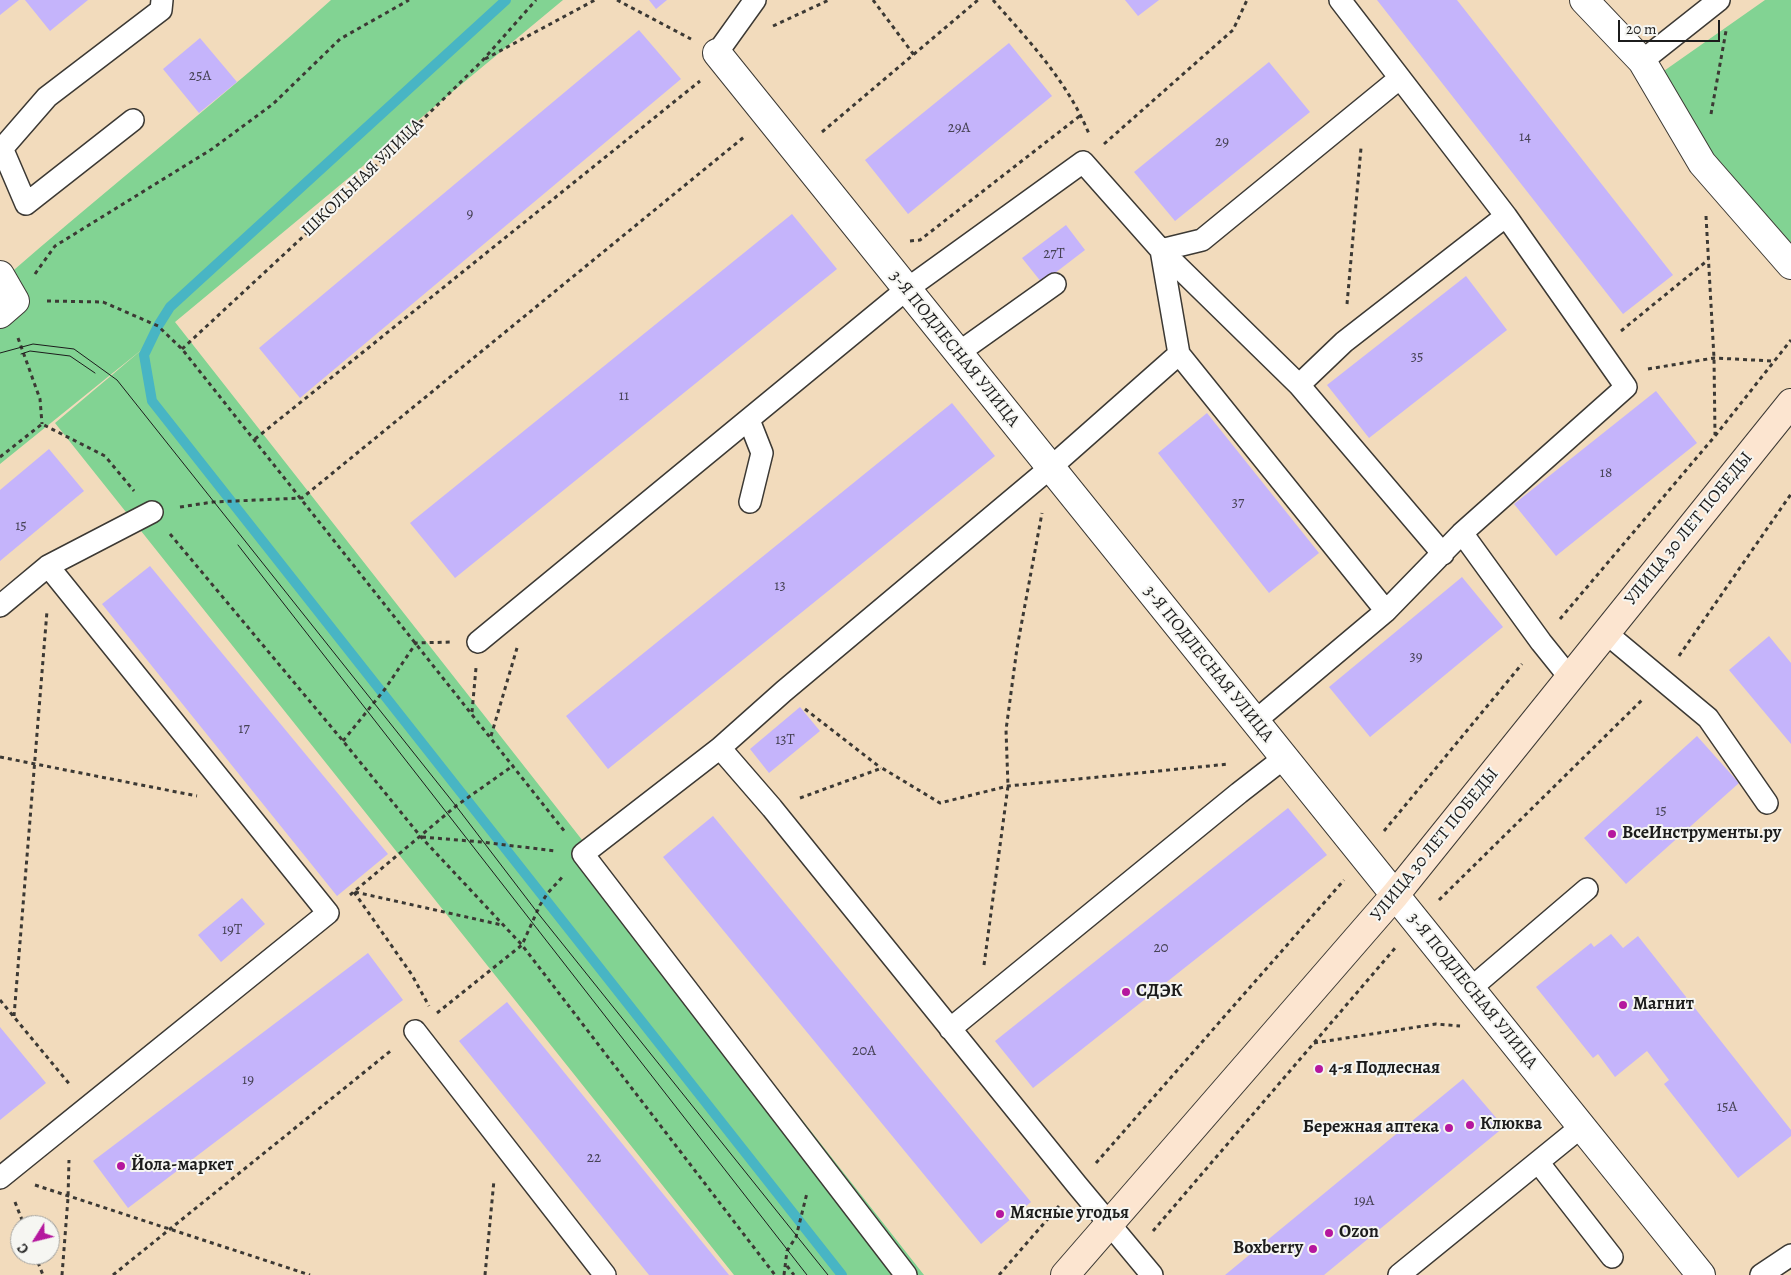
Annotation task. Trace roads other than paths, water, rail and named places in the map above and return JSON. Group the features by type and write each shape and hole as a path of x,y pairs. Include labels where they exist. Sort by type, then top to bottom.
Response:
{"main road":[{"name":"УЛИЦА 30 ЛЕТ ПОБЕДЫ","path":"1065,1275 1394,895 1791,403"}],"street":[{"path":"1584,0 1642,61 1702,163 1791,265"},
{"name":"3-Я ПОДЛЕСНАЯ УЛИЦА","path":"717,53 1699,1274"},
{"path":"0,275 8,307"}],"lane":[{"path":"133,120 26,204 1,150 47,97 161,10 162,0"},
{"path":"717,53 755,0"},
{"path":"1254,722 1386,612 1462,533 1626,387 1506,216 1340,0"},
{"path":"1642,61 1718,0"},
{"path":"1161,250 1202,240 1400,78"},
{"path":"478,642 907,289 1089,156 1161,250 1300,385 1443,554"},
{"path":"1300,385 1344,342 1506,216"},
{"path":"1161,250 1179,354 1386,612"},
{"path":"958,353 1055,284"},
{"path":"906,1275 583,854 720,748 1050,468 1179,354"},
{"path":"749,420 762,453 750,502"},
{"path":"0,606 48,566 152,512"},
{"path":"1462,533 1541,642 1570,678"},
{"path":"2,1176 328,913 48,566"},
{"path":"1606,633 1708,718 1767,803"},
{"path":"720,748 772,808 1152,1275"},
{"path":"950,1029 1239,792 1284,758"},
{"path":"1470,989 1587,889"},
{"path":"415,1031 605,1275"},
{"path":"1411,1271 1581,1127"},
{"path":"1538,1162 1612,1258"},
{"path":"1761,1275 1791,1255"}],"waterway":[{"path":"506,0 170,307 158,326 144,355 152,401 842,1275"}],"tram line":[{"path":"0,353 33,344 74,349 117,380 456,806 537,912 828,1275"},
{"path":"21,354 30,351 70,356 95,373"},
{"path":"238,545 807,1275"}],"place":[{"name":"ВсеИнструменты.ру","path":"1612,834"},
{"name":"СДЭК","path":"1126,992"},
{"name":"Магнит","path":"1623,1005"},
{"name":"4-я Подлесная","path":"1319,1069"},
{"name":"Клюква","path":"1470,1125"},
{"name":"Бережная аптека","path":"1449,1128"},
{"name":"Йола-маркет","path":"121,1166"},
{"name":"Мясные угодья","path":"1000,1214"},
{"name":"Ozon","path":"1329,1233"},
{"name":"Boxberry","path":"1313,1249"}]}
